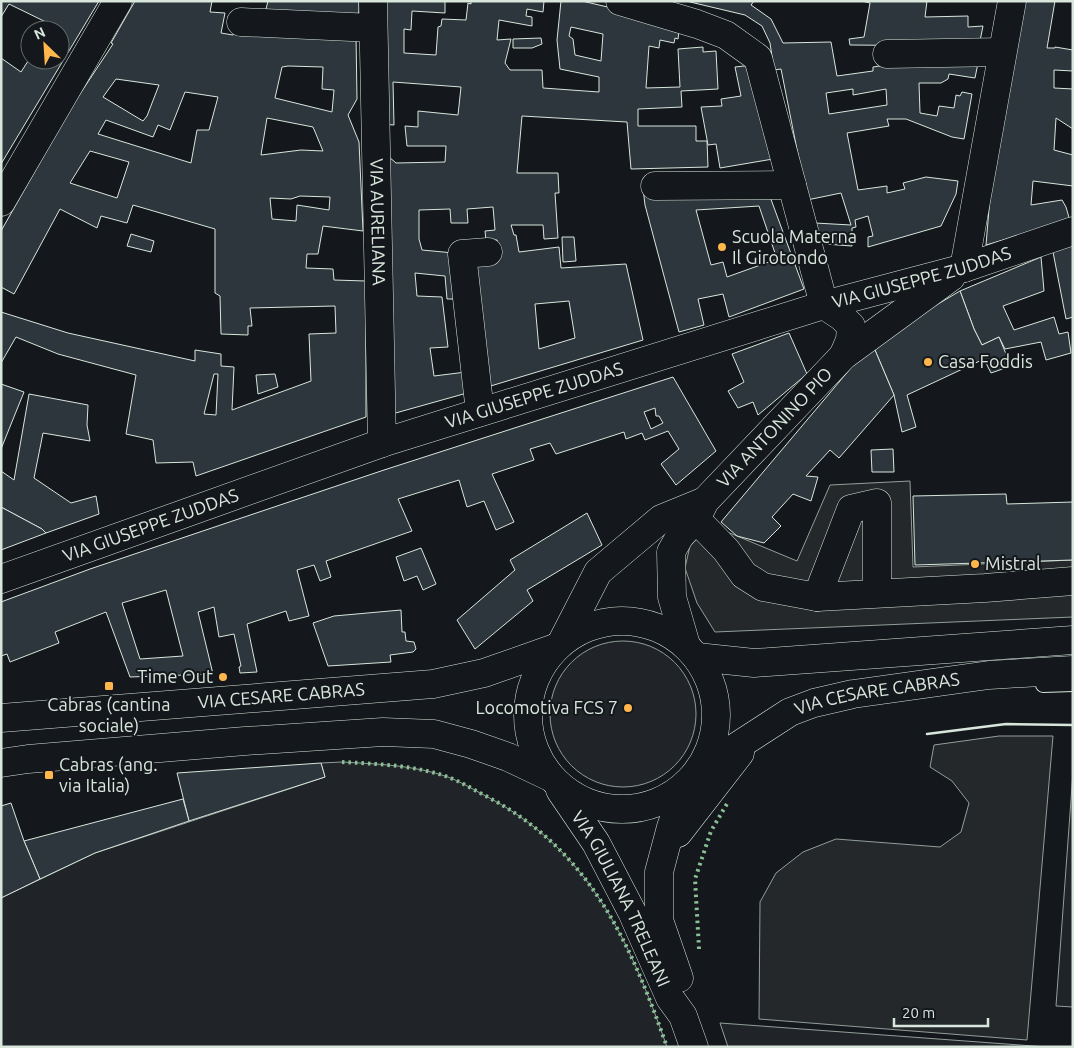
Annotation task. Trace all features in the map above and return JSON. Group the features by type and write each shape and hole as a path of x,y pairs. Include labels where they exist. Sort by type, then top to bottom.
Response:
{"street":[{"path":"1,202 118,1"},
{"path":"964,268 1012,1"},
{"path":"630,2 726,35 758,58 824,305"},
{"path":"241,22 373,14"},
{"name":"VIA AURELIANA","path":"373,14 382,443"},
{"path":"887,54 1002,52"},
{"path":"656,186 792,185"},
{"name":"VIA GIUSEPPE ZUDDAS","path":"1,579 382,443 824,305 964,268 1073,231"},
{"path":"480,412 462,254 488,252"},
{"name":"VIA ANTONINO PIO","path":"692,651 672,597 671,552 680,536 700,510 843,356 964,268"},
{"name":"VIA ANTONINO PIO","path":"824,305 842,317 851,326 850,340 843,356"},
{"path":"817,597 851,509 877,502 877,593"},
{"path":"700,510 744,575 763,586 817,597 985,588 1073,580"},
{"name":"VIA GIULIANA TRELEANI","path":"694,1047 682,1016 670,998 632,912 596,843 537,757 528,726 527,710 529,694 542,664 559,644 598,572 661,519 700,510"},
{"name":"VIA CESARE CABRAS","path":"1,718 433,684 484,673 559,644 589,626 619,620 648,624 675,636 692,651 754,663 1073,640"},
{"name":"VIA GIULIANA TRELEANI","path":"682,1016 684,992 659,920 659,872 671,827 692,777 704,762 714,736 716,708 710,681 692,651"},
{"name":"VIA CESARE CABRAS","path":"552,779 579,800 598,807 636,808 663,800 692,777 754,734 790,712 814,703 853,694 989,675 1073,670"},
{"path":"1,763 28,759 245,741 383,732 443,736 508,757 552,779"},
{"name":"VIA GIULIANA TRELEANI","path":"666,848 754,734"}],"lane":[{"path":"1006,675 1024,686 1073,684"}],"shaded area":[{"path":"910,481 913,567 1073,560 1073,617 715,632 697,603 685,568 696,519 797,561 830,485"},
{"path":"623,641 651,647 674,663 690,686 696,714 690,742 674,765 651,781 623,787 595,781 572,765 556,742 550,714 556,686 572,663 595,647"},
{"path":"999,736 1053,736 1027,1040 759,1019 760,902 776,873 803,852 836,839 940,847 961,832 969,803 952,781 930,767 934,745"},
{"path":"321,763 382,764 422,770 448,777 474,789 519,816 551,841 578,869 600,900 620,934 653,1007 667,1047 1,1047 1,898 95,853 325,777"},
{"path":"1073,772 1073,1007 1056,1006"},
{"path":"720,1023 1047,1047 728,1047"}],"building":[{"path":"1,1 99,1 70,49 70,20 42,20 9,4 1,17"},
{"path":"135,1 212,1 210,12 225,13 221,33 233,35 235,31 356,36 357,99 348,115 359,142 363,231 323,226 318,254 307,254 306,268 333,269 334,280 366,281 366,417 196,476 193,462 156,463 153,440 126,434 136,375 58,354 16,337 1,363 1,312 68,333 195,361 195,350 221,354 221,366 234,367 232,410 311,381 309,334 336,333 335,306 250,308 252,326 248,326 248,335 221,334 220,296 215,293 215,229 133,205 127,223 101,216 97,228 60,209 14,294 1,287 1,231 72,106 113,44 111,43","holes":["282,67 323,67 322,89 334,90 332,112 275,98","116,79 159,85 147,116 143,121 103,97","185,92 218,97 209,130 197,130 191,163 98,134 106,120 153,137 158,125 170,130","267,118 313,127 323,151 301,150 261,155","90,151 129,162 117,198 70,183","330,197 329,210 297,205 296,221 272,219 270,198","214,374 218,374 216,415 204,414"]},
{"path":"268,1 359,1 359,12 349,21 264,17"},
{"path":"377,1 445,1 445,13 412,11 411,30 404,29 404,53 436,55 438,27 441,26 442,19 466,20 468,3 471,4 471,1 544,1 543,12 527,9 526,16 532,17 532,26 499,20 497,40 511,39 505,63 510,70 542,70 543,88 599,92 599,77 560,69 557,40 561,1 582,1 680,24 678,39 675,38 674,43 660,40 659,48 649,46 646,88 680,87 678,49 703,47 703,52 716,51 718,89 681,91 682,107 638,109 638,126 696,126 696,141 707,141 708,167 631,169 627,122 522,116 517,173 558,173 559,193 555,193 558,238 544,239 543,225 511,225 514,235 516,235 519,252 559,247 561,268 626,264 643,340 484,388 469,257 501,255 497,240 486,240 485,231 495,230 493,207 467,209 468,223 451,223 450,209 419,210 419,239 422,250 454,253 458,299 447,299 445,276 415,273 417,296 442,297 448,347 430,348 434,376 466,372 467,393 392,414 389,157 396,163 445,162 446,146 407,146 405,126 418,127 418,111 458,115 461,87 393,82 394,125 377,124","holes":["571,27 603,34 601,61 575,55 573,39 569,36","569,301 575,338 539,349 535,304"]},
{"path":"686,1 754,1 751,5 771,19 783,43 831,42 837,76 873,71 873,67 886,65 978,63 975,78 949,74 948,79 941,83 919,83 920,113 937,116 939,106 954,108 956,95 960,96 962,92 972,94 964,139 952,137 906,119 887,119 889,126 847,133 858,190 887,186 887,193 905,189 903,183 926,177 958,181 956,194 941,226 868,247 868,237 873,236 868,216 855,220 856,227 852,228 852,246 825,244 815,223 851,225 841,193 807,200 781,69 774,70 770,43 762,26 745,15","holes":["853,89 853,95 886,89 887,105 829,114 826,93"]},
{"path":"862,1 927,1 925,17 968,16 968,27 983,26 979,46 850,45 849,39 864,37 870,3"},
{"path":"1015,1 1055,1 1047,48 1055,47 1073,50 1073,71 1054,70 1054,88 1073,89 1073,129 1056,118 1054,150 1073,155 1073,186 1033,181 1031,205 1062,200 1070,221 986,245 1000,77"},
{"path":"541,38 542,44 532,48 513,48 513,39"},
{"path":"1,58 21,72 22,70 58,70 1,164"},
{"path":"753,65 773,159 720,168 716,144 708,145 701,107 722,106 721,99 741,96 735,67"},
{"name":"Scuola Materna Il Girotondo","path":"643,188 769,194 804,289 729,317 723,294 698,299 704,325 679,332 645,205","holes":["759,206 777,259 727,277 723,262 711,265 696,210"]},
{"path":"131,234 154,241 151,252 127,246"},
{"path":"562,237 574,237 576,261 563,262"},
{"path":"1073,245 1073,317 1066,319 1053,252"},
{"path":"1041,257 1044,291 1003,306 1014,330 1054,317 1059,334 1068,332 1071,353 1046,360 1041,342 1005,349 999,337 982,345 960,291"},
{"name":"Casa Foddis","path":"960,291 982,345 999,337 1011,366 991,373 984,359 907,395 916,427 902,432 894,395 872,343"},
{"path":"789,333 807,374 758,415 753,402 738,408 728,391 744,382 732,354"},
{"path":"872,343 894,395 839,458 830,450 806,476 818,477 811,501 793,494 772,517 781,526 764,543 737,536 721,522"},
{"path":"275,374 278,387 258,394 256,375"},
{"path":"673,377 716,451 676,485 661,464 679,449 668,431 645,440 642,433 626,439 624,432 556,454 550,443 530,449 534,460 492,474 514,522 496,530 484,501 467,507 459,480 398,499 412,531 326,561 331,577 320,581 314,565 297,570 309,616 289,621 286,611 247,624 257,672 240,673 239,667 241,666 234,634 219,637 214,607 198,612 213,674 130,677 106,612 55,632 59,643 10,662 7,654 1,656 1,602 90,569 384,470","holes":["655,408 656,416 659,416 663,423 651,429 644,412","166,590 183,656 140,659 122,603"]},
{"path":"1,384 24,392 1,449"},
{"path":"29,394 88,405 87,425 90,441 43,433 34,478 71,503 96,496 99,514 46,533 1,507 1,471 14,480"},
{"path":"893,449 894,472 872,472 871,450"},
{"path":"1006,494 1007,504 1073,502 1073,560 915,565 913,496"},
{"path":"1,507 42,529 46,533 1,550"},
{"path":"587,513 602,545 527,590 533,601 475,649 457,620 515,570 510,560"},
{"path":"421,548 436,584 423,590 417,576 404,581 396,557"},
{"path":"401,610 402,632 405,632 406,641 414,642 416,649 413,652 390,655 391,662 328,666 313,623 334,616"},
{"path":"321,763 325,777 189,821 177,773"},
{"path":"183,799 189,821 95,853 40,879 24,841"},
{"path":"11,803 40,879 1,898 1,806"}],"hedge":[{"path":"342,762 382,764 422,770 448,777 474,789 519,816 551,841 578,869 600,900 620,934 653,1007 667,1047"},
{"path":"699,949 695,879 711,831 728,802"}],"wall":[{"path":"927,734 1006,724 1073,725"}],"place":[{"name":"Scuola Materna Il Girotondo","path":"722,247"},
{"name":"Casa Foddis","path":"928,362"},
{"name":"Mistral","path":"975,564"},
{"name":"Time Out","path":"223,677"},
{"name":"Cabras (cantina sociale)","path":"109,686"},
{"name":"Locomotiva FCS 7","path":"628,708"},
{"name":"Cabras (ang. via Italia)","path":"49,775"}]}
